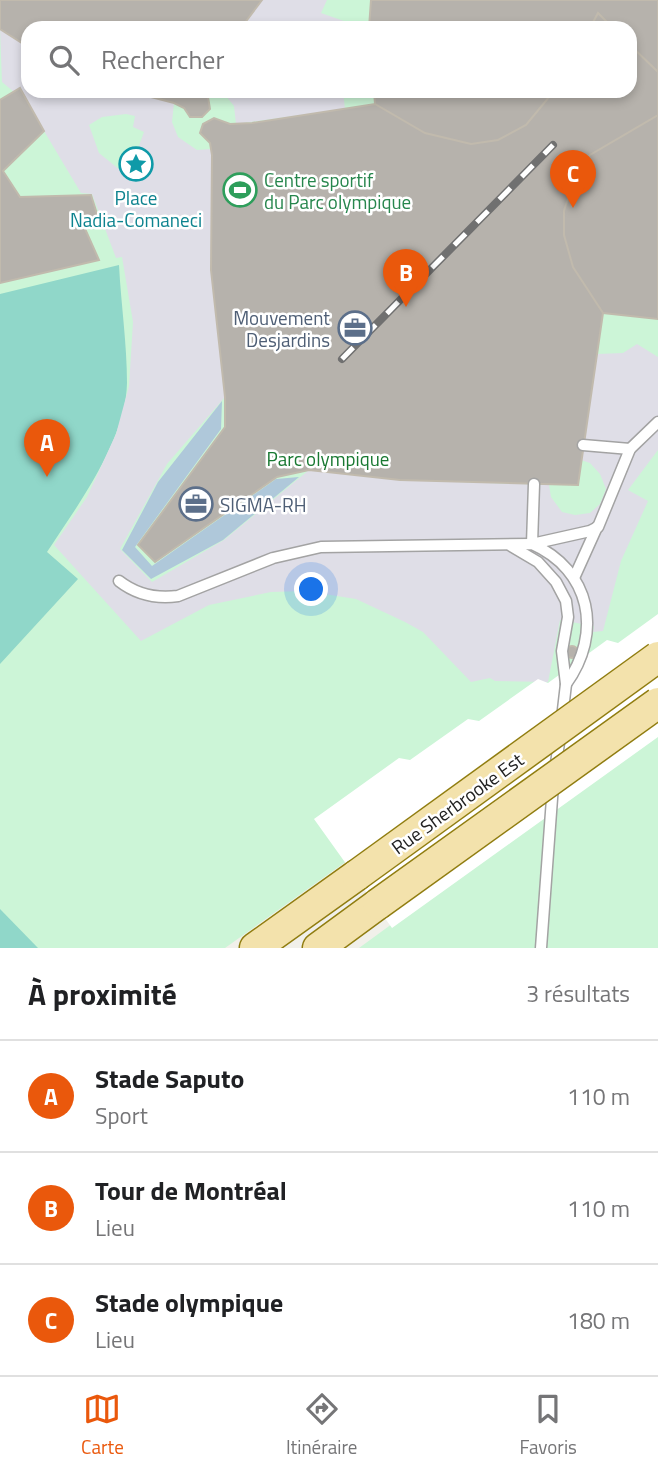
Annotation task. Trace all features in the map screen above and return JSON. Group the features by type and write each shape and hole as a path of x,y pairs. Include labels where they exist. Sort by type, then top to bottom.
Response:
{"main road":[{"name":"Rue Sherbrooke Est","path":"269,941 658,657"},
{"name":"Rue Sherbrooke Est","path":"318,948 658,703"}],"lane":[{"path":"574,578 630,449 658,422"},
{"path":"583,445 630,449"},
{"path":"532,544 534,484"},
{"path":"119,581 129,589 162,598 178,596 297,550 367,544 532,544 576,536 598,527"},
{"path":"503,542 538,562 556,582 566,601 568,617 562,651 566,684 548,828 541,948"},
{"path":"532,544 551,552 574,578 587,609 588,625 577,669 566,684"}],"green space":[{"name":"Parc olympique","path":"0,0 658,0 658,639 225,948 0,948"},
{"path":"658,730 658,948 359,948"}],"shaded area":[{"path":"262,0 327,0 321,13 344,21 246,21"},
{"path":"0,29 21,42 21,98 155,98 174,103 172,122 178,137 197,150 211,149 211,270 225,397 167,464 120,549 152,582 224,540 309,470 400,480 549,485 551,497 562,512 575,515 590,513 600,504 606,489 600,474 590,463 581,460 597,354 623,353 637,344 658,357 658,450 628,490 648,501 621,561 603,631 593,632 594,626 560,620 548,682 495,681 490,678 471,682 423,632 405,622 356,599 305,591 271,592 209,605 141,641 54,545 87,497 116,434 129,386 133,322 122,257 116,258 92,194 81,193 44,131 14,92 2,82","holes":["126,114 135,116 133,127 144,132 136,154 120,170 99,153 89,125 102,117"]},
{"path":"228,98 344,98 345,109 236,124 234,106"},
{"path":"119,265 127,368 125,405 98,471 47,552 78,579 0,664 0,294"},
{"path":"222,401 221,429 135,547 152,566 276,479 299,477 223,540 151,579 122,550 158,482"},
{"path":"0,909 38,948 0,948"}],"pier":[{"path":"658,614 658,737 392,928 314,819 399,758 410,760 468,719 479,721 538,679 548,683 607,640 618,643"}],"building":[{"path":"0,0 262,0 246,21 21,21 21,42 0,29"},
{"path":"371,0 658,0 658,319 603,313 375,104 375,98 637,98 637,21 370,21"},
{"path":"598,13 606,21 594,21"},
{"path":"637,52 658,72 658,115 590,155 573,183 564,211 564,235 573,267 603,313 578,485 400,480 309,470 277,477 155,562 138,545 225,427 225,397 211,270 212,155 210,143 200,133 203,124 214,118 230,124 252,123 375,104 425,133 471,144 498,140 526,125 548,98 637,98"},
{"path":"20,88 21,98 26,98 44,131 3,171 20,197 91,195 98,217 82,222 99,260 0,283 0,100"},
{"path":"155,98 208,98 210,109 202,117 190,117 184,108"},
{"path":"572,646 578,652 572,658 566,652"}],"railway":[{"path":"342,359 553,145"}],"place":[{"name":"Place Nadia-Comaneci","path":"136,164"},
{"name":"Centre sportif du Parc olympique","path":"240,190"},
{"name":"Stade olympique","path":"573,208"},
{"name":"Tour de Montréal","path":"406,307"},
{"name":"Mouvement Desjardins","path":"355,328"},
{"name":"Stade Saputo","path":"47,477"},
{"name":"SIGMA-RH","path":"196,504"}]}
